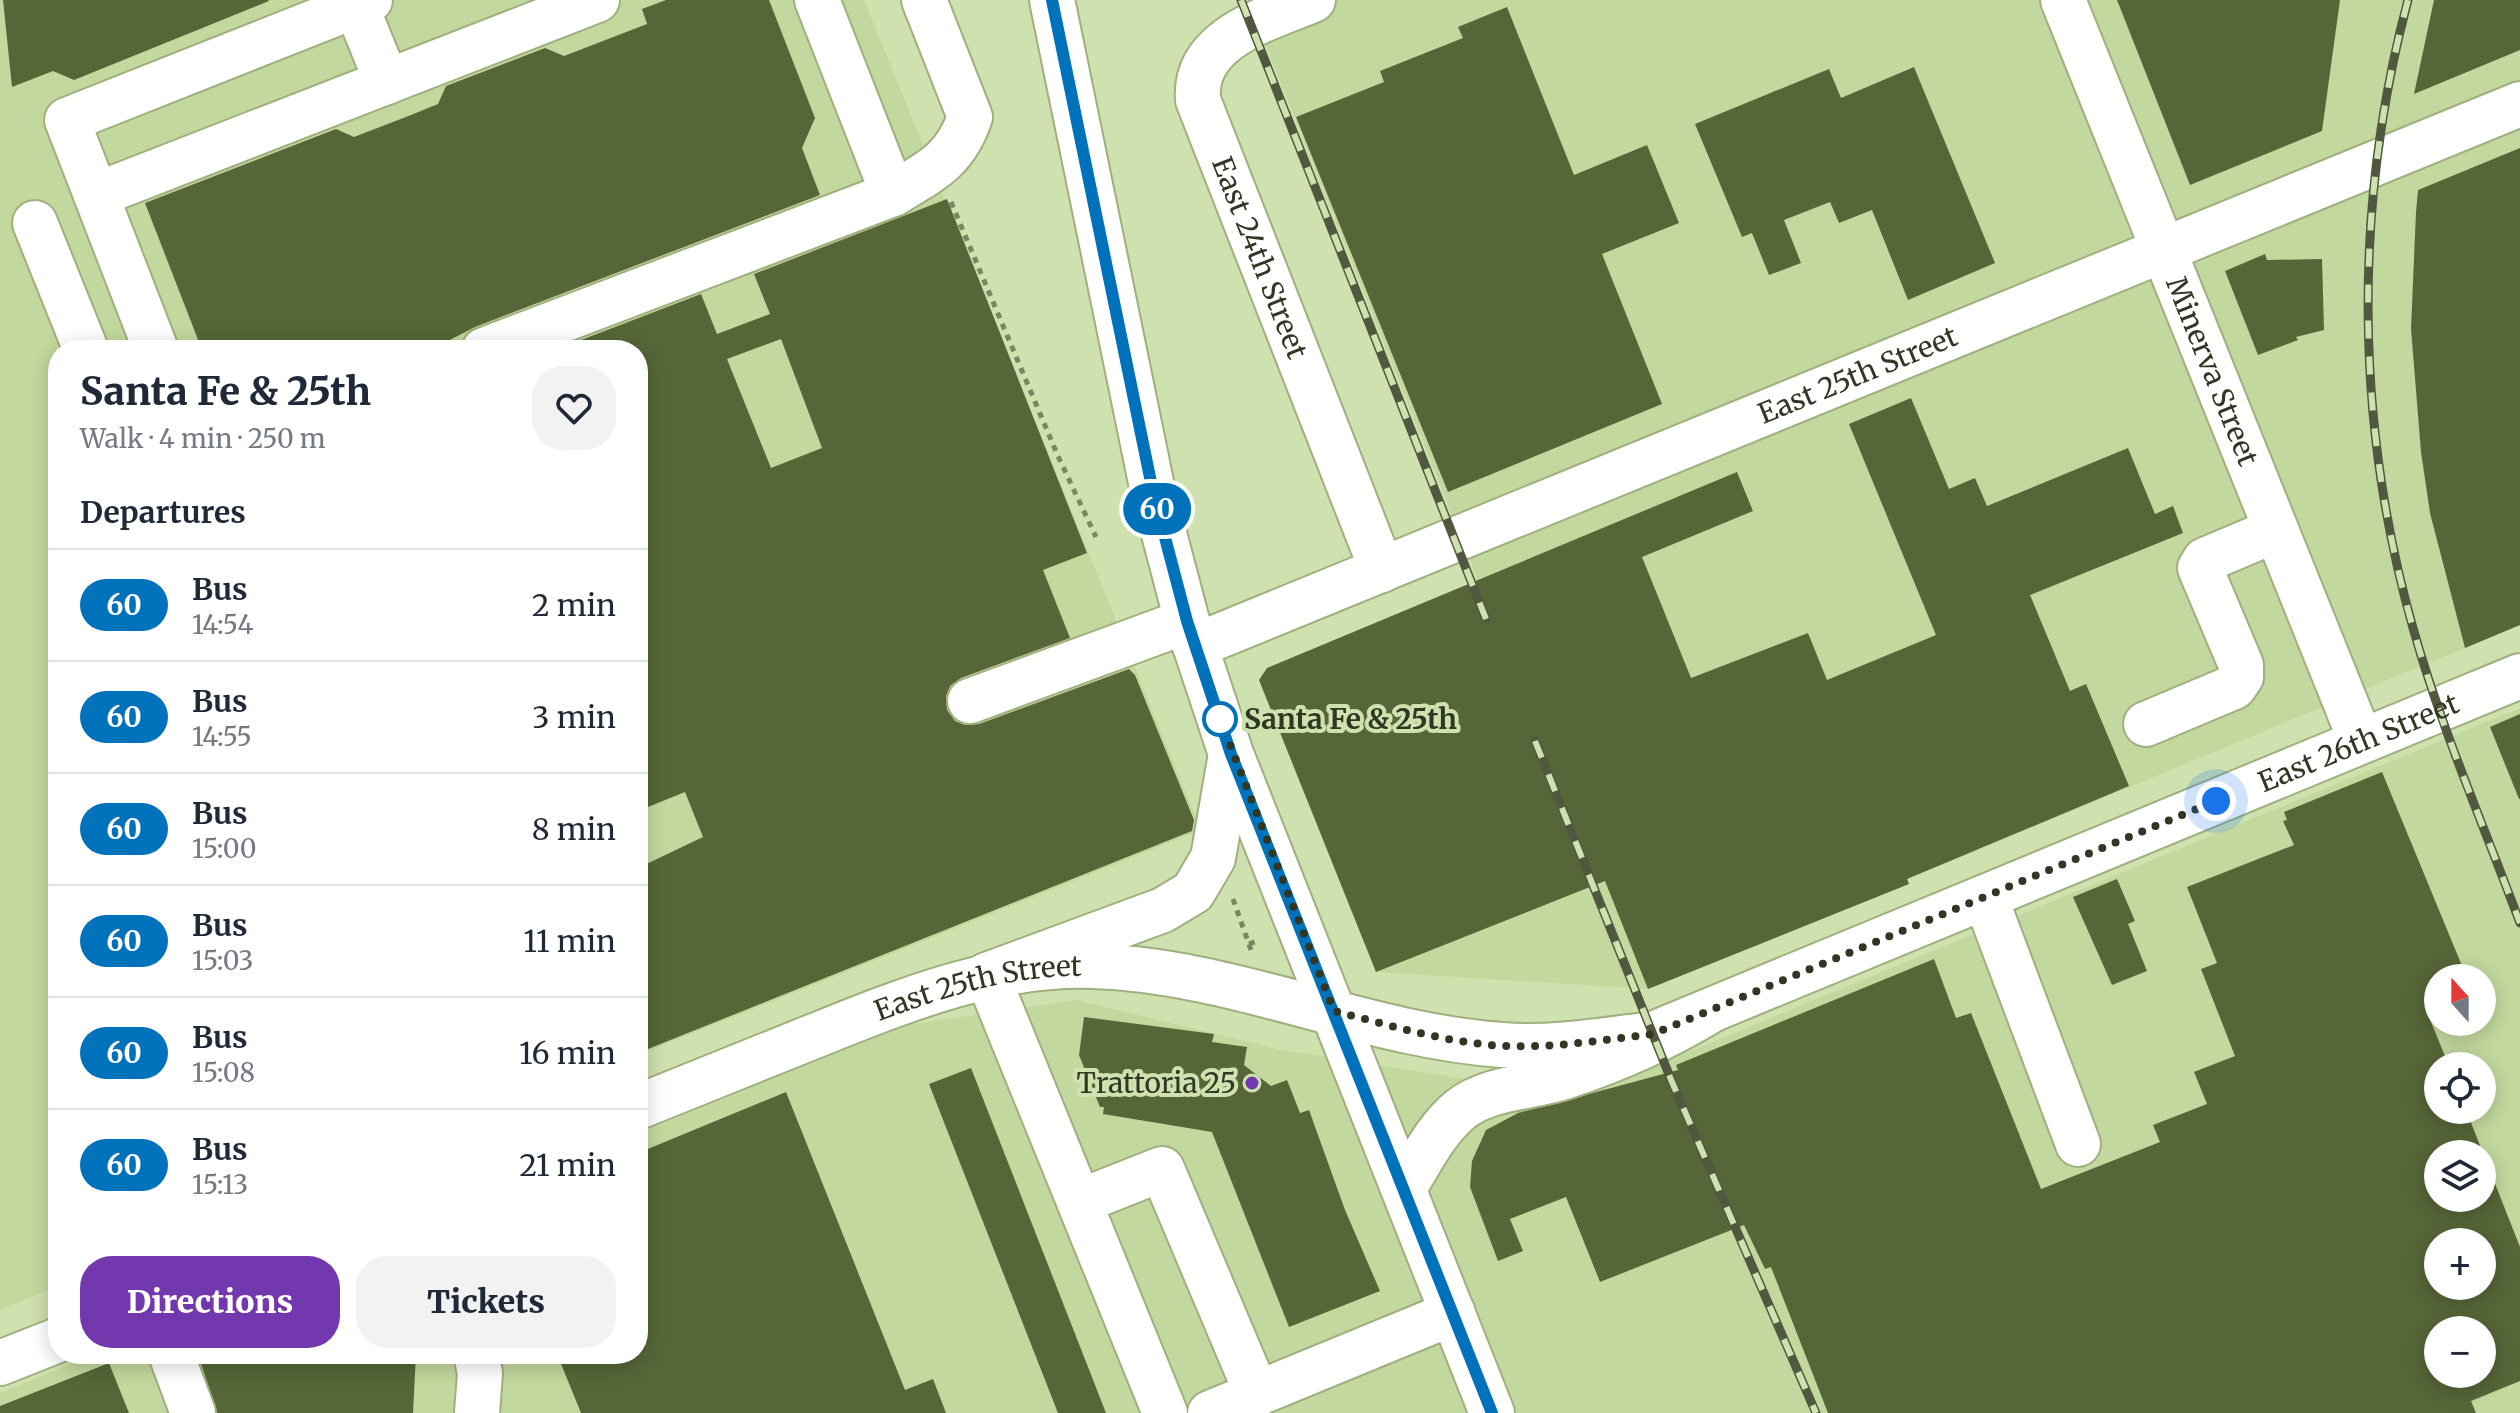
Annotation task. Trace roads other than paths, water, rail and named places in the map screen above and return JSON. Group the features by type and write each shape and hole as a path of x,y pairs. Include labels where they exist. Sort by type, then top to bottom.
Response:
{"street":[{"path":"96,195 597,0"},
{"path":"817,0 893,194"},
{"path":"510,340 893,194 936,168 962,141 970,117 924,0"},
{"path":"1052,0 1153,492 1191,634 1231,754 1492,1413"},
{"name":"East 24th Street","path":"1313,0 1251,26 1219,46 1201,67 1198,100 1382,570"},
{"name":"Minerva Street","path":"2063,0 2361,741"},
{"path":"152,340 67,120 363,3 387,82"},
{"name":"East 25th Street","path":"970,701 1191,634 1382,570 2520,104"},
{"path":"35,223 82,340"},
{"path":"2146,724 2234,687 2241,677 2241,665 2200,568 2205,560 2276,530"},
{"name":"East 26th Street","path":"1334,1011 1433,1035 1504,1046 1590,1042 1653,1034 2520,676"},
{"path":"1165,1413 987,975 1163,910 1193,892 1213,858 1231,754"},
{"path":"1985,897 2078,1144"},
{"name":"East 25th Street","path":"648,1103 908,999 987,975 1057,966 1161,971 1334,1011"},
{"path":"1404,1188 1447,1122 1463,1107 1483,1097 1562,1078 1610,1061 1656,1042 1710,1011"},
{"path":"1081,1201 1162,1169 1257,1394"},
{"path":"1210,1413 1453,1313"},
{"path":"0,1363 48,1344"},
{"path":"175,1364 193,1413"},
{"path":"477,1413 478,1364"}],"railway":[{"path":"1241,0 1486,619"},
{"path":"2408,0 2390,78 2377,156 2370,235 2368,314 2371,394 2380,472 2394,551 2424,665 2520,923"},
{"path":"1535,741 1672,1082 1816,1413"}],"place":[{"name":"Santa Fe & 25th","path":"1220,719"},
{"name":"Trattoria 25","path":"1252,1083"}]}
